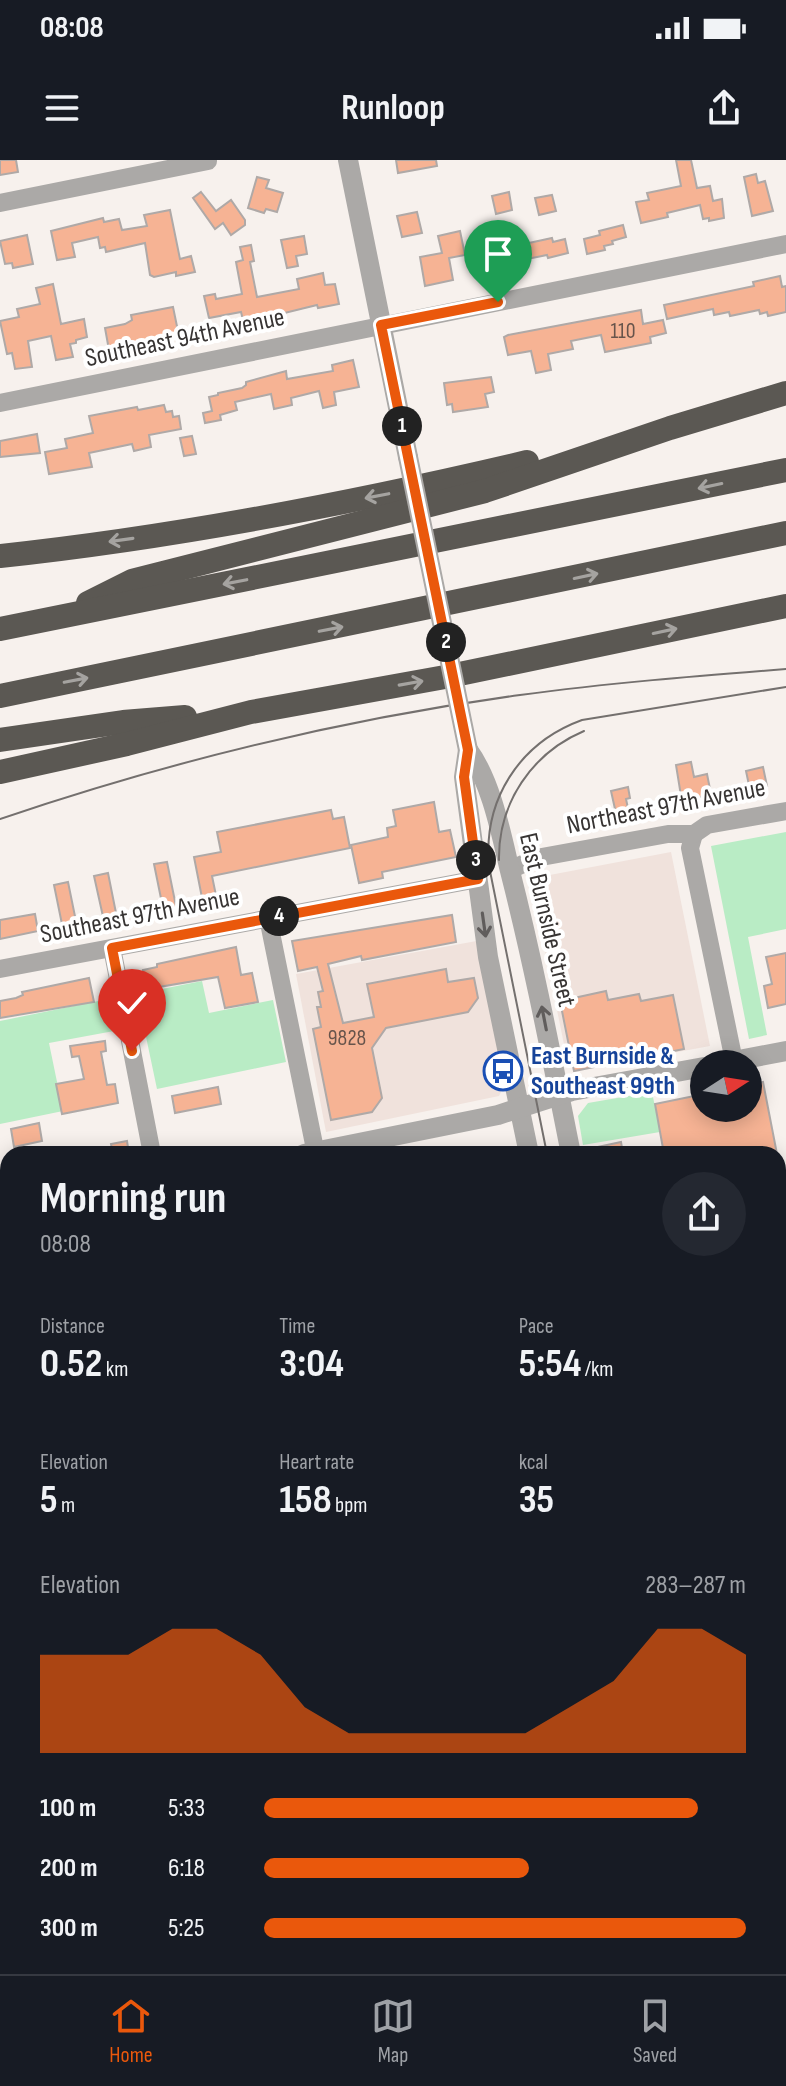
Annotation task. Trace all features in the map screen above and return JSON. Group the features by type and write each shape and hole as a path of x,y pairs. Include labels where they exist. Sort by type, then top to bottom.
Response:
{"highway":[{"path":"59,617 132,581 476,493 786,393"},
{"path":"0,556 271,517 436,484 670,428"},
{"path":"0,629 786,470"},
{"path":"0,696 786,533"},
{"path":"0,772 251,712 445,677 786,606"},
{"path":"0,740 123,722 251,712"}],"street":[{"name":"East Burnside Street","path":"348,160 468,750 464,777 488,957 527,1146"},
{"path":"0,203 127,168 208,161"},
{"name":"Southeast 94th Avenue","path":"0,403 786,244"},
{"name":"East Burnside Street","path":"468,750 480,766 532,957 550,1098 568,1146"},
{"name":"Northeast 97th Avenue","path":"510,870 536,858 668,834 694,834 707,825 786,811"},
{"path":"694,834 690,848 724,1050"},
{"name":"Southeast 97th Avenue","path":"0,969 478,879"},
{"path":"268,918 311,1146"},
{"path":"112,948 150,1146"},
{"path":"762,1055 786,1051"},
{"path":"346,1146 498,1115 550,1098 690,1070"}],"shaded area":[{"path":"671,852 710,1046 574,1071 571,1059 567,1059 531,883 534,878"},
{"path":"482,940 505,1084 499,1096 326,1132 296,974"}],"green space":[{"path":"786,832 786,929 748,937 767,1035 749,1039 711,846"},
{"path":"202,981 209,1013 273,1000 286,1062 157,1089 137,994"},
{"path":"108,999 114,1031 49,1043 63,1111 0,1124 0,1021"},
{"path":"652,1092 660,1132 583,1145 578,1116 588,1103"}],"building":[{"path":"0,160 16,160 18,172 0,175"},
{"path":"396,160 436,160 437,166 398,173"},
{"path":"676,160 691,160 697,188 710,186 713,201 722,199 724,218 703,219 700,205 641,223 636,202 649,200 647,193 681,186"},
{"path":"756,174 758,183 765,181 773,211 752,216 744,177"},
{"path":"257,177 269,180 266,188 283,193 277,212 266,209 264,213 248,208"},
{"path":"201,192 216,211 231,200 245,220 245,225 231,235 223,223 215,229 193,198"},
{"path":"509,192 512,210 496,214 492,196"},
{"path":"552,195 556,211 539,215 535,198"},
{"path":"170,210 180,259 191,256 195,272 154,277 150,275 145,243 106,252 105,247 100,248 98,237 72,243 75,257 57,260 51,231 103,218 104,222 119,219 122,230 147,226 144,215"},
{"path":"417,212 422,233 402,237 397,216"},
{"path":"623,225 626,237 612,241 613,244 604,246 605,250 587,254 584,239 600,235 599,231"},
{"path":"460,231 465,255 449,258 453,280 425,286 420,257 442,253 438,236"},
{"path":"27,235 33,264 13,268 12,263 5,264 0,241"},
{"path":"304,236 307,254 296,256 298,266 287,268 281,240"},
{"path":"552,238 553,242 565,239 568,253 522,260 511,264 512,268 478,274 474,255"},
{"path":"251,245 254,261 250,262 257,297 299,289 297,279 323,273 325,285 335,284 339,304 318,308 317,305 252,321 252,318 243,320 241,312 209,318 204,296 215,294 216,299 242,294 236,262 243,260 240,247"},
{"path":"780,276 782,287 786,286 786,312 768,316 767,312 760,314 759,310 730,316 729,312 714,315 713,309 667,319 664,305 754,286 753,282"},
{"path":"53,284 61,324 84,319 87,337 70,344 73,357 56,360 51,336 28,341 32,367 15,369 12,353 7,354 0,321 19,317 17,309 40,304 36,288"},
{"path":"173,307 179,336 109,350 105,328 125,324 132,320 131,315"},
{"path":"641,310 643,324 663,320 666,333 650,337 651,343 605,352 601,335 571,341 573,349 548,354 551,370 536,373 531,351 508,355 504,337 508,335"},
{"path":"353,360 359,387 334,392 336,405 323,408 319,391 291,398 292,405 274,409 271,394 235,402 237,410 220,415 221,420 205,423 203,413 212,411 209,397 218,393 242,388 246,382 286,371 287,379 333,371 332,365"},
{"path":"491,377 494,392 485,394 488,407 453,412 452,404 447,405 444,383"},
{"path":"164,405 166,412 172,411 173,417 179,416 181,429 149,435 151,447 134,451 132,444 89,453 92,467 49,474 45,452 67,448 65,439 93,433 89,416"},
{"path":"37,434 40,453 0,457 0,441"},
{"path":"192,436 196,454 184,456 180,438"},
{"path":"691,762 694,777 707,774 711,794 682,802 676,765"},
{"path":"763,767 767,786 750,790 746,771"},
{"path":"628,787 630,798 626,799 630,818 611,822 608,810 615,809 611,791"},
{"path":"434,802 439,832 450,830 456,857 382,872 383,878 359,883 351,845 388,837 387,828 396,826 393,810"},
{"path":"331,810 333,819 344,817 350,848 212,876 219,910 205,913 194,857 221,852 217,832"},
{"path":"167,862 178,916 165,918 154,864"},
{"path":"108,873 119,928 106,930 94,876"},
{"path":"68,882 79,936 65,939 54,885"},
{"path":"35,914 38,931 0,939 0,920"},
{"path":"452,915 456,942 328,964 343,1023 374,1017 367,984 446,969 448,982 474,978 478,998 468,1012 386,1028 372,1048 382,1098 372,1112 331,1120 313,1029 321,1027 317,1007 321,1007 318,992 323,991 317,967 298,971 292,941"},
{"path":"236,947 241,975 252,973 258,1002 225,1008 218,977 147,989 143,970 157,967 157,964"},
{"path":"786,953 786,1004 768,1008 764,986 772,984 766,957"},
{"path":"89,978 94,1002 0,1018 0,1001 16,998 23,995 22,992"},
{"path":"606,991 608,1000 639,994 641,1001 673,995 684,1049 574,1071 560,1001"},
{"path":"105,1041 106,1051 101,1052 107,1085 115,1084 118,1103 62,1114 56,1084 84,1079 79,1056 72,1057 70,1046"},
{"path":"763,1082 775,1146 663,1146 655,1104 690,1097 690,1122 762,1122"},
{"path":"218,1087 221,1104 175,1113 172,1096"},
{"path":"39,1123 42,1141 14,1146 11,1129"},
{"path":"127,1141 128,1146 111,1146"}],"tram line":[{"path":"0,819 192,761 388,716 553,691 786,669"},
{"path":"545,1146 489,866 492,819 499,797 523,759 540,743 582,720 786,687"},
{"path":"499,860 505,819 522,782 549,752 584,731"}],"place":[{"name":"East Burnside & Southeast 99th","path":"503,1071"}],"route":[{"path":"132,1051 112,948 478,879 464,777 468,750 381,325 498,302"}]}
